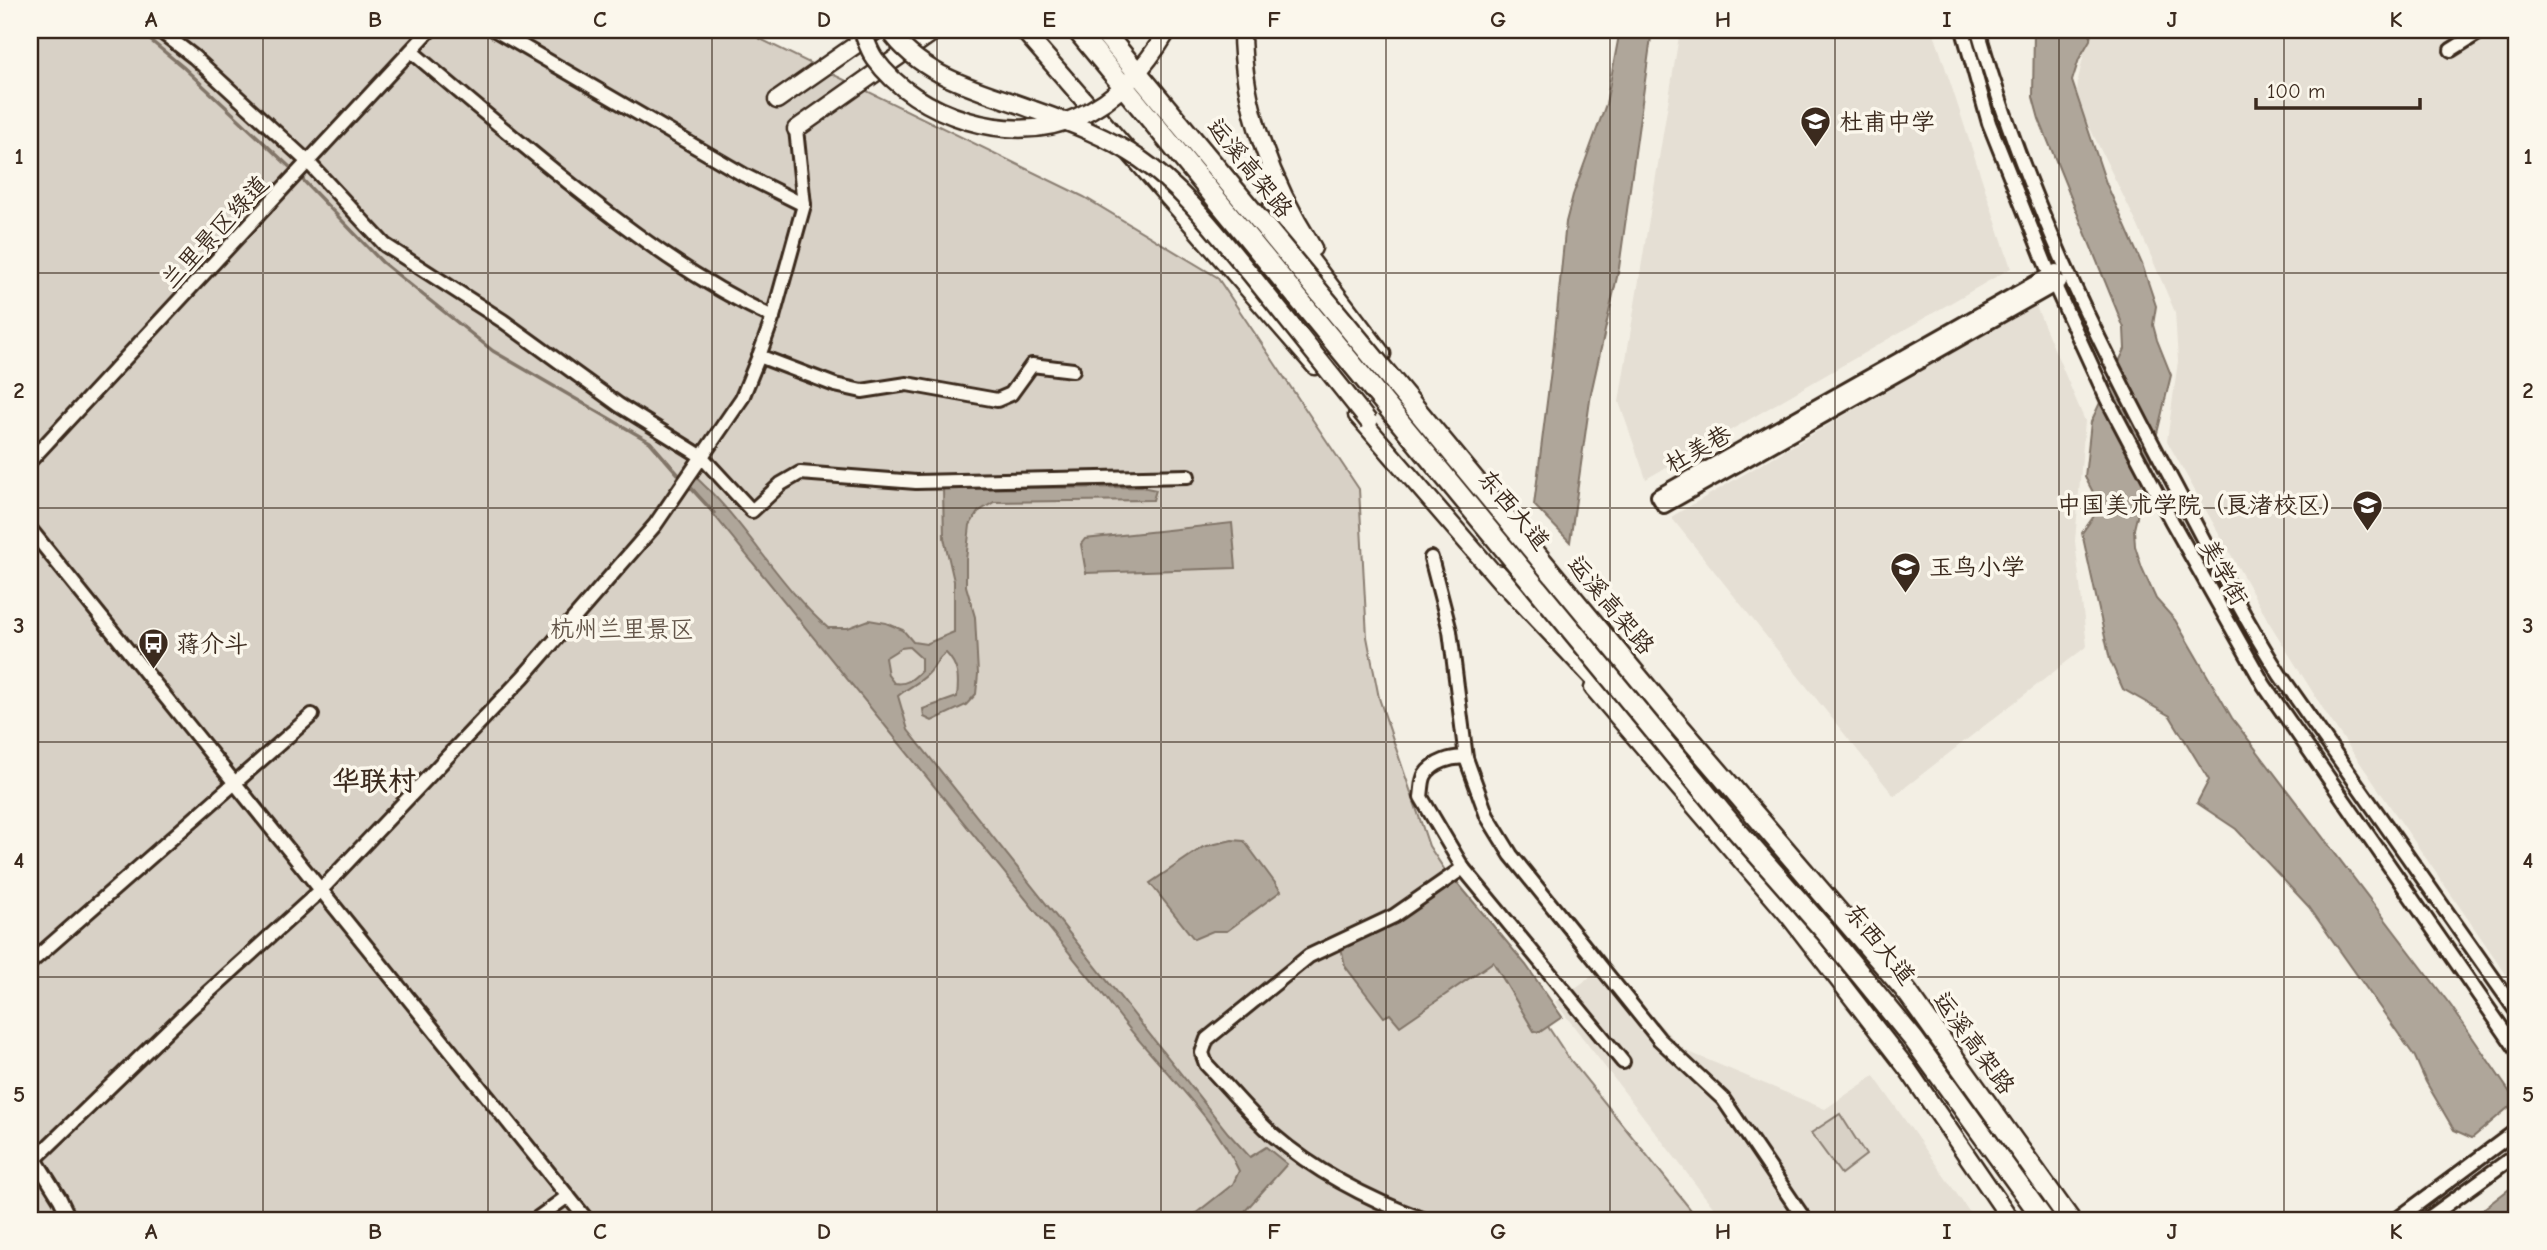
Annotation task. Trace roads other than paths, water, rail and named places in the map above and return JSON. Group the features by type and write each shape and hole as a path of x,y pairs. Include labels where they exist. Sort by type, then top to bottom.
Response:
{"highway":[{"name":"运溪高架路","path":"1077,30 1732,825 1825,931 1914,1040 2044,1220"},
{"name":"运溪高架路","path":"1102,30 1749,808 1907,992 2070,1220"},
{"path":"1533,541 1749,808"},
{"path":"1498,575 1732,825"}],"main road":[{"path":"862,30 873,57 890,77 945,114 984,125 1036,128 1058,124 1100,105 1148,62 1168,30"},
{"path":"777,100 877,30"},
{"path":"889,30 915,58 957,83 1033,109 1102,137 1140,159 1170,182 1220,237 1441,511 1498,575"},
{"path":"796,129 936,30"},
{"path":"1023,30 1789,916 1909,1071 2011,1220"},
{"name":"东西大道","path":"1089,30 1520,553 1817,902 1918,1026 2056,1220"},
{"path":"1242,30 1248,99 1261,139 1303,232 1381,353"},
{"path":"1271,208 1381,353 1533,541"}],"street":[{"path":"159,30 194,57 385,245 503,321 619,405 701,456 752,511 781,484 800,473 916,482 1188,476"},
{"name":"兰里景区绿道","path":"30,461 430,30"},
{"path":"495,30 744,175 804,205"},
{"name":"美学街","path":"1963,30 1989,123 2052,280 2107,399 2171,520 2264,685 2517,1050"},
{"name":"美学街","path":"1978,30 1996,93 2067,272 2132,407 2255,635 2280,675 2517,1012"},
{"path":"2451,50 2483,30"},
{"path":"411,51 511,136 617,220 695,276 736,300 773,317"},
{"path":"71,1220 33,1154 320,891 549,649 655,525 741,398 773,317 804,205 796,129"},
{"name":"杜美巷","path":"2052,280 1664,506 1658,496 2052,280 2067,272"},
{"path":"759,356 835,385 862,391 907,384 997,400 1011,394 1032,365 1073,370"},
{"path":"30,529 587,1220"},
{"path":"1431,558 1450,631 1466,758 1487,816 1511,855 1659,1039 1724,1099 1805,1220"},
{"path":"30,963 312,715"},
{"path":"1466,758 1456,757 1437,764 1424,775 1421,797 1463,868 1623,1062"},
{"path":"1425,1220 1357,1193 1292,1150 1271,1133 1206,1064 1202,1053 1207,1039 1309,956 1394,916 1463,868"},
{"path":"2396,1220 2517,1130"},
{"path":"2426,1220 2517,1154"},
{"path":"535,1220 568,1196"}],"waterway":[{"path":"138,30 183,67 294,171"},
{"path":"300,177 382,262 493,351 650,442 678,474"},
{"path":"691,488 714,513"}],"place":[{"name":"杜甫中学","path":"1816,149"},
{"name":"中国美术学院（良渚校区）","path":"2368,532"},
{"name":"玉鸟小学","path":"1906,594"},
{"name":"蒋介斗","path":"153,671"}],"district":[{"name":"华联村","path":"374,780"}],"park label":[{"name":"杭州兰里景区","path":"622,629"}]}
